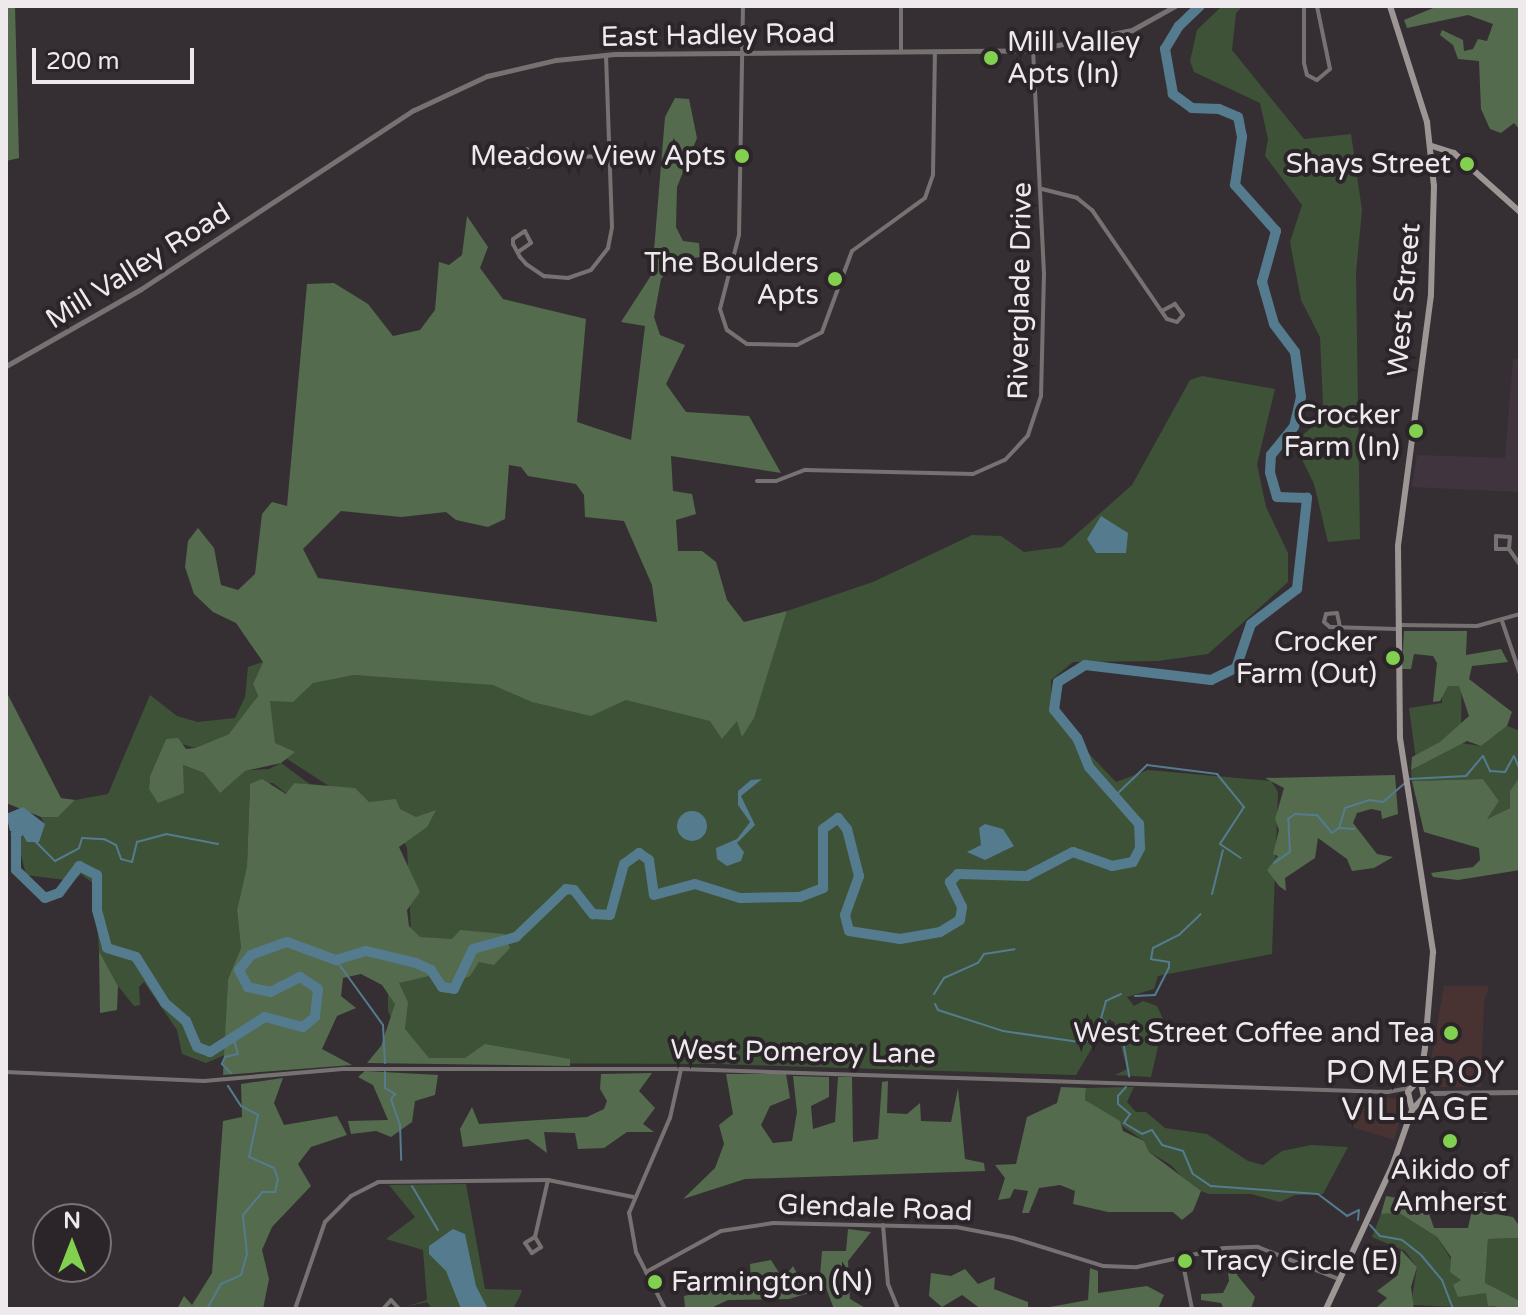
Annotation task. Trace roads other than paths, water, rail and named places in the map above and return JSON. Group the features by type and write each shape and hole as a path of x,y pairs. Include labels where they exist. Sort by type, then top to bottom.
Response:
{"main road":[{"name":"West Street","path":"1390,6 1432,146 1432,280 1399,506 1397,627 1405,777 1433,939 1430,1013 1420,1078 1424,1088 1421,1100"},
{"path":"1432,146 1454,153 1520,212"},
{"path":"1412,1110 1412,1086 1420,1078"},
{"path":"1412,1086 1424,1088"},
{"path":"1326,1309 1412,1110 1421,1100 1410,1097"}],"street":[{"path":"743,6 740,226 721,317 732,336 751,345 801,344 822,332 852,251 876,229 911,212 930,188 935,54"},
{"path":"901,6 901,54"},
{"name":"East Hadley Road","path":"288,194 457,87 549,61 606,55 935,54 1033,50 1132,30 1175,6"},
{"path":"1304,6 1304,63 1307,75 1317,80 1327,77 1330,69 1317,6"},
{"name":"Riverglade Drive","path":"757,481 811,469 969,474 1017,450 1034,425 1041,402 1042,189 1033,50"},
{"path":"518,252 531,243 525,231 513,237 518,252 534,270 555,278 578,277 597,265 612,232 606,55"},
{"path":"536,158 527,149 518,157 526,167 536,158 609,156"},
{"path":"1042,189 1077,198 1103,221 1162,311 1173,322 1183,315 1175,304 1162,311"},
{"name":"Mill Valley Road","path":"6,366 63,338 288,194"},
{"path":"1509,549 1496,549 1496,536 1508,535 1509,549 1520,565"},
{"path":"1340,627 1337,613 1326,614 1326,625 1340,627 1471,626 1502,621 1520,614"},
{"path":"1502,621 1520,674"},
{"name":"West Pomeroy Lane","path":"6,1072 204,1081 342,1069 681,1069 1400,1092 1410,1097"},
{"path":"665,1309 630,1235 633,1197 670,1118 681,1069"},
{"name":"West Pomeroy Lane","path":"1400,1092 1412,1086"},
{"path":"1424,1088 1432,1093"},
{"path":"1421,1100 1432,1093 1520,1092"},
{"path":"295,1309 325,1222 365,1188 393,1179 548,1180 633,1197"},
{"path":"535,1237 542,1244 532,1253 525,1243 535,1237 548,1180"},
{"path":"883,1225 886,1273 898,1309"},
{"name":"Glendale Road","path":"646,1272 700,1240 742,1226 883,1225 991,1232 1103,1266 1137,1267 1224,1248 1258,1247 1341,1280"},
{"path":"1182,1259 1192,1309"},
{"path":"383,1309 391,1300 399,1309"}],"water":[{"path":"1101,516 1128,533 1126,553 1096,553 1087,539"},
{"path":"762,779 741,796 755,825 737,843 744,852 741,861 727,866 717,859 716,848 737,839 750,822 738,805 738,791 751,780"},
{"path":"23,807 45,824 39,842 27,842 23,835 10,831 6,814"},
{"path":"692,811 703,815 707,826 703,837 692,841 681,837 677,826 681,815"},
{"path":"985,824 1003,829 1014,846 985,860 967,852 981,845 979,828"},
{"path":"453,1229 465,1234 476,1286 488,1309 461,1309 446,1271 429,1254 429,1246"}],"waterway":[{"path":"27,826 16,834 16,870 45,898 59,893 79,866 97,875 97,910 107,948 136,957 165,1003 186,1021 197,1047 210,1052 265,1017 303,1027 315,1017 318,989 300,977 271,992 248,987 239,970 251,955 287,942 336,960 366,951 416,963 431,970 442,987 454,989 473,949 516,937 566,889 574,890 593,914 610,915 624,864 639,853 649,860 654,895 695,884 740,898 800,897 823,888 823,829 838,818 847,829 859,876 845,915 849,931 900,939 940,932 960,920 962,907 950,882 958,874 1027,876 1073,852 1112,866 1133,862 1140,848 1139,824 1089,767 1077,738 1054,710 1058,682 1085,665 1211,680 1236,668 1251,624 1297,589 1307,498 1277,497 1270,473 1271,455 1294,427 1301,397 1295,352 1274,324 1262,282 1276,231 1235,185 1242,137 1238,117 1219,109 1192,108 1173,94 1165,49 1179,26 1200,6"},
{"path":"1408,779 1466,776 1483,756 1490,771 1505,772 1514,756 1520,770"},
{"path":"1115,796 1147,765 1217,774 1244,807 1220,844 1241,858"},
{"path":"1274,863 1290,852 1288,819 1295,814 1317,815 1332,833 1339,828 1345,808 1369,800 1383,802 1404,784"},
{"path":"1339,828 1354,829"},
{"path":"36,842 55,861 79,848 82,838 104,839 116,845 121,859 132,862 137,842 166,834 218,844"},
{"path":"1212,894 1223,850"},
{"path":"1135,996 1155,995 1169,968 1169,962 1151,959 1153,948 1179,935 1201,914"},
{"path":"934,994 944,978 978,963 984,954 1015,949"},
{"path":"336,960 383,1025 385,1063"},
{"path":"1121,994 1106,1001 1101,1018 1123,1041 1129,1076"},
{"path":"935,1004 938,1010 1003,1031 1079,1042 1114,1037"},
{"path":"231,1073 222,1064 225,1057 238,1054 234,1040"},
{"path":"385,1072 385,1088 395,1094 391,1099 400,1125 401,1160"},
{"path":"207,1309 221,1284 241,1275 247,1254 243,1215 262,1192 275,1192 278,1179 274,1168 249,1157 258,1115 241,1106 228,1086"},
{"path":"1126,1087 1118,1096 1118,1104 1130,1114 1124,1123 1142,1134 1152,1130 1162,1145 1183,1151 1193,1174 1211,1186 1318,1194 1347,1216 1359,1210 1358,1220"},
{"path":"412,1186 438,1230"},
{"path":"1370,1225 1380,1236 1402,1240 1421,1255 1442,1280 1453,1309"}],"place":[{"name":"Mill Valley Apts (In)","path":"991,58"},
{"name":"Meadow View Apts","path":"742,156"},
{"name":"Shays Street","path":"1467,164"},
{"name":"The Boulders Apts","path":"835,279"},
{"name":"Crocker Farm (In)","path":"1416,431"},
{"name":"Crocker Farm (Out)","path":"1393,658"},
{"name":"West Street Coffee and Tea","path":"1451,1033"},
{"name":"Aikido of Amherst","path":"1450,1141"},
{"name":"Tracy Circle (E)","path":"1185,1261"},
{"name":"Farmington (N)","path":"655,1282"}],"district":[{"name":"POMEROY VILLAGE","path":"1416,1092"}]}
